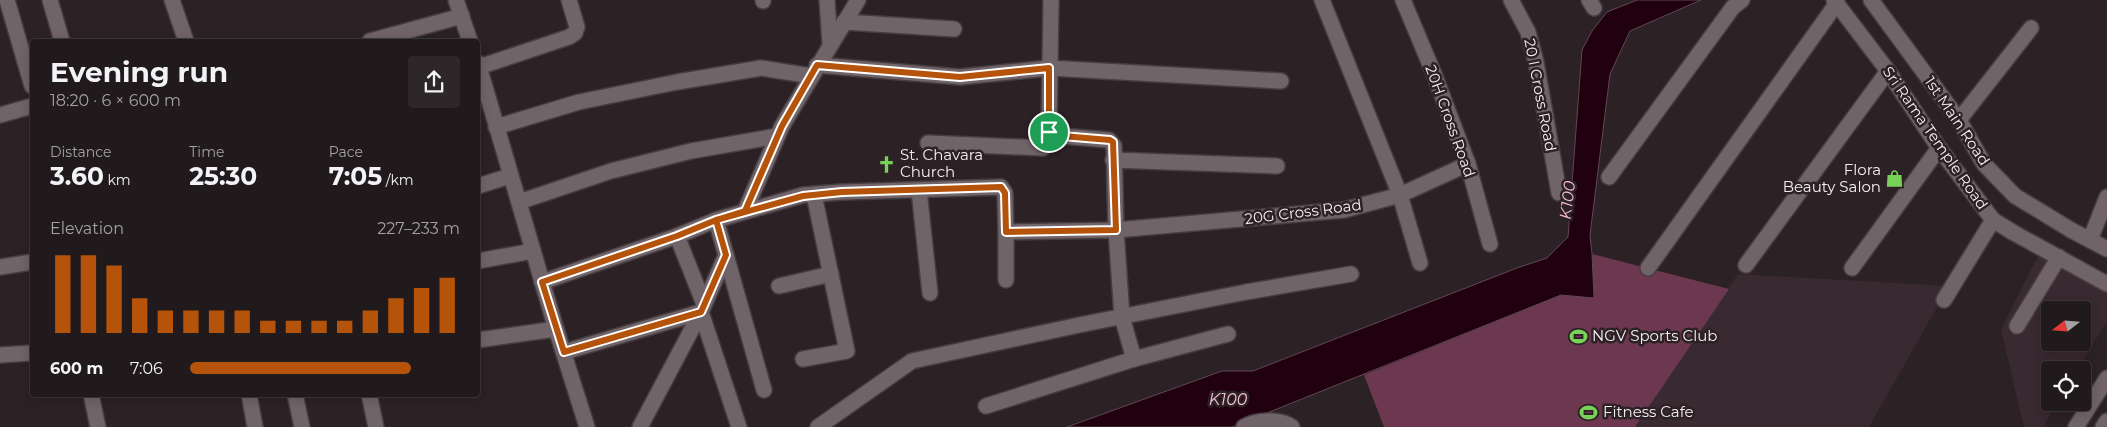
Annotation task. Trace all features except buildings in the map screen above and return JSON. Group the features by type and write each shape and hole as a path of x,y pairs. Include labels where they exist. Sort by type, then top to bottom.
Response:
{"street":[{"path":"7,0 30,79"},
{"path":"50,0 61,39"},
{"path":"172,0 185,39"},
{"path":"456,0 469,39"},
{"path":"480,64 569,37 575,33 577,27 569,0"},
{"path":"827,0 830,44"},
{"path":"745,211 777,136 830,44 858,0"},
{"path":"928,143 1043,148 1046,145 1049,132 1051,0"},
{"path":"1322,0 1400,195 1420,263"},
{"name":"20H Cross Road","path":"1403,0 1434,74 1468,164 1490,244"},
{"name":"20 I Cross Road","path":"1511,0 1528,32 1536,62 1558,193"},
{"path":"1608,177 1733,7 1742,0"},
{"path":"1648,268 1835,2"},
{"name":"Sri Rama Temple Road","path":"1835,2 1888,70 1939,148 1993,220 2107,284"},
{"name":"1st Main Road","path":"1878,2 1959,120 1984,164 2015,196 2107,249"},
{"path":"385,39 400,37 462,16"},
{"path":"844,22 954,30"},
{"path":"1959,120 2031,28"},
{"path":"496,127 580,102 677,82 761,68 960,77 1049,68 1281,81"},
{"path":"1746,265 1888,70"},
{"path":"480,72 556,329 588,427"},
{"path":"0,115 30,107"},
{"path":"1049,132 1050,135 1110,140 1114,146 1116,230 1122,317 1134,359"},
{"path":"520,202 611,171 673,155 777,136"},
{"path":"1852,268 1939,148"},
{"path":"1114,160 1277,166"},
{"name":"20G Cross Road","path":"1006,232 1116,230 1344,210 1400,195 1468,164"},
{"path":"480,185 510,176"},
{"path":"542,282 677,236 716,220 803,196 842,192 1001,187 1005,193 1006,280"},
{"path":"919,190 930,293"},
{"path":"803,359 846,351 814,195"},
{"path":"2090,240 2107,197"},
{"path":"716,220 764,390"},
{"path":"1944,300 1993,220"},
{"path":"677,236 702,308 739,427"},
{"path":"480,261 533,251"},
{"path":"640,427 702,308 726,255"},
{"path":"2017,326 2059,257"},
{"path":"0,267 30,262"},
{"path":"778,286 831,274"},
{"path":"818,427 912,361 1246,292 1351,274"},
{"path":"564,352 702,308"},
{"path":"480,340 556,329"},
{"path":"986,406 1134,359 1228,334"},
{"path":"0,355 30,353"},
{"path":"2076,427 2107,378"},
{"path":"92,397 98,427"},
{"path":"250,397 255,427"},
{"path":"296,397 302,427"},
{"path":"370,397 376,427"},
{"path":"1244,427 1253,421 1286,423 1292,427"},
{"path":"2103,427 2107,421"}],"shaded area":[{"name":"NGV Sports Club","path":"1592,254 1729,289 1635,427 1384,427 1364,375 1561,295 1594,298"},
{"path":"2038,256 2107,293 2107,321 2091,347 2091,301 2041,301 2041,351 2089,351 2083,361 2041,361 2041,411 2052,411 2043,427 2024,427 2001,330"},
{"path":"1738,274 1949,286 1869,427 1635,427"}],"water":[{"name":"K100","path":"1637,0 1701,0 1630,31 1610,74 1590,235 1594,298 1561,295 1232,427 1067,427 1222,371 1253,371 1547,258 1568,237 1582,50 1592,31 1607,12"}],"place":[{"name":"St. Chavara Church","path":"886,164"},
{"name":"Flora Beauty Salon","path":"1895,179"},
{"name":"NGV Sports Club","path":"1578,336"},
{"name":"Fitness Cafe","path":"1589,412"}],"route":[{"path":"1049,132 1049,68 960,77 817,65 777,136 745,211 716,220 726,255 701,312 564,352 542,282 677,236 716,220 803,196 842,192 1001,187 1005,193 1006,232 1116,230 1113,142 1110,140 1050,135 1049,132"}]}
